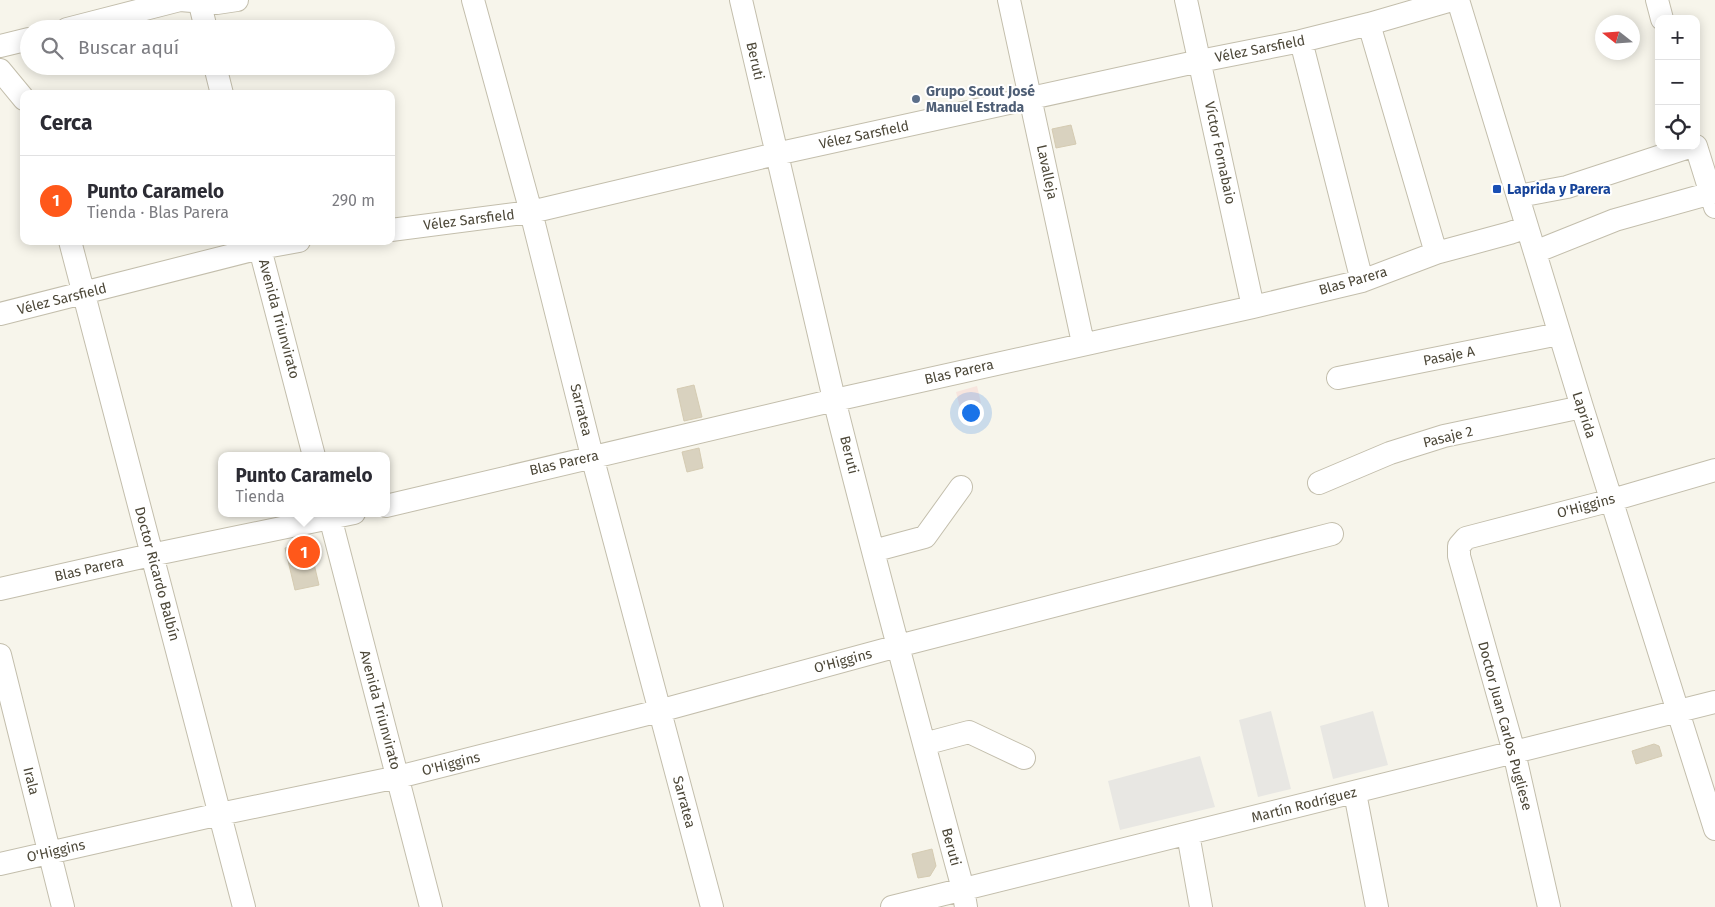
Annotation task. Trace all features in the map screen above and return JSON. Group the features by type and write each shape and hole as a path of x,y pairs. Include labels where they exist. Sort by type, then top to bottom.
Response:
{"street":[{"path":"101,20 180,0 225,3 237,0"},
{"name":"Sarratea","path":"473,0 531,212 592,456 712,907"},
{"name":"Beruti","path":"742,0 834,400 964,898"},
{"name":"Lavalleja","path":"1009,0 1032,99 1083,343"},
{"name":"Víctor Fornabaio","path":"1186,0 1253,307"},
{"name":"Vélez Sarsfield","path":"395,229 531,212 776,154 1200,61 1301,41 1452,0"},
{"name":"Laprida","path":"1458,0 1519,196 1559,334 1715,829"},
{"path":"1656,0 1661,15"},
{"path":"199,1 204,20"},
{"path":"1368,24 1436,253"},
{"path":"0,46 20,41"},
{"path":"1301,41 1362,281"},
{"path":"0,70 20,94"},
{"path":"217,75 221,90"},
{"path":"1700,144 1715,140"},
{"path":"1519,196 1567,187 1683,150"},
{"path":"1535,252 1615,220 1714,197 1696,150"},
{"name":"Blas Parera","path":"390,505 834,400 1362,281 1436,253 1527,227"},
{"name":"Doctor Ricardo Balbín","path":"71,245 244,907"},
{"name":"Vélez Sarsfield","path":"0,314 83,294 255,245"},
{"name":"Avenida Triunvirato","path":"259,245 313,452"},
{"name":"Pasaje A","path":"1338,378 1559,334"},
{"name":"Pasaje 2","path":"1319,483 1390,453 1435,439 1582,407"},
{"name":"O'Higgins","path":"1459,546 1466,538 1612,500 1715,470"},
{"path":"873,551 925,537 962,487"},
{"name":"Blas Parera","path":"0,589 325,517"},
{"name":"Avenida Triunvirato","path":"330,517 431,907"},
{"name":"O'Higgins","path":"0,864 220,814 398,777 659,711 898,646 1332,534"},
{"name":"Doctor Juan Carlos Pugliese","path":"1459,546 1459,556 1514,752 1549,907"},
{"name":"Irala","path":"0,655 63,907"},
{"name":"Martín Rodríguez","path":"892,907 964,898 1188,834 1715,702"},
{"path":"924,744 969,732 1024,758"},
{"path":"1355,792 1377,907"},
{"path":"1188,834 1201,907"}],"shaded area":[{"path":"977,386 981,403 960,408 956,392"},
{"path":"1271,711 1291,789 1258,797 1239,720"},
{"path":"1373,711 1388,765 1333,779 1320,726"},
{"path":"1200,756 1215,807 1120,830 1108,781"}],"building":[{"path":"1071,125 1076,144 1056,148 1052,129"},
{"path":"694,385 702,417 684,421 677,389"},
{"path":"699,448 703,468 687,472 682,452"},
{"path":"300,544 311,551 319,585 295,590 285,548"},
{"path":"1654,744 1659,746 1662,756 1636,764 1632,751"},
{"path":"932,849 936,866 930,876 918,878 912,854"}],"place":[{"name":"Grupo Scout José Manuel Estrada","path":"916,99"},
{"name":"Laprida y Parera","path":"1497,189"},
{"name":"Punto Caramelo","path":"304,552"}]}
